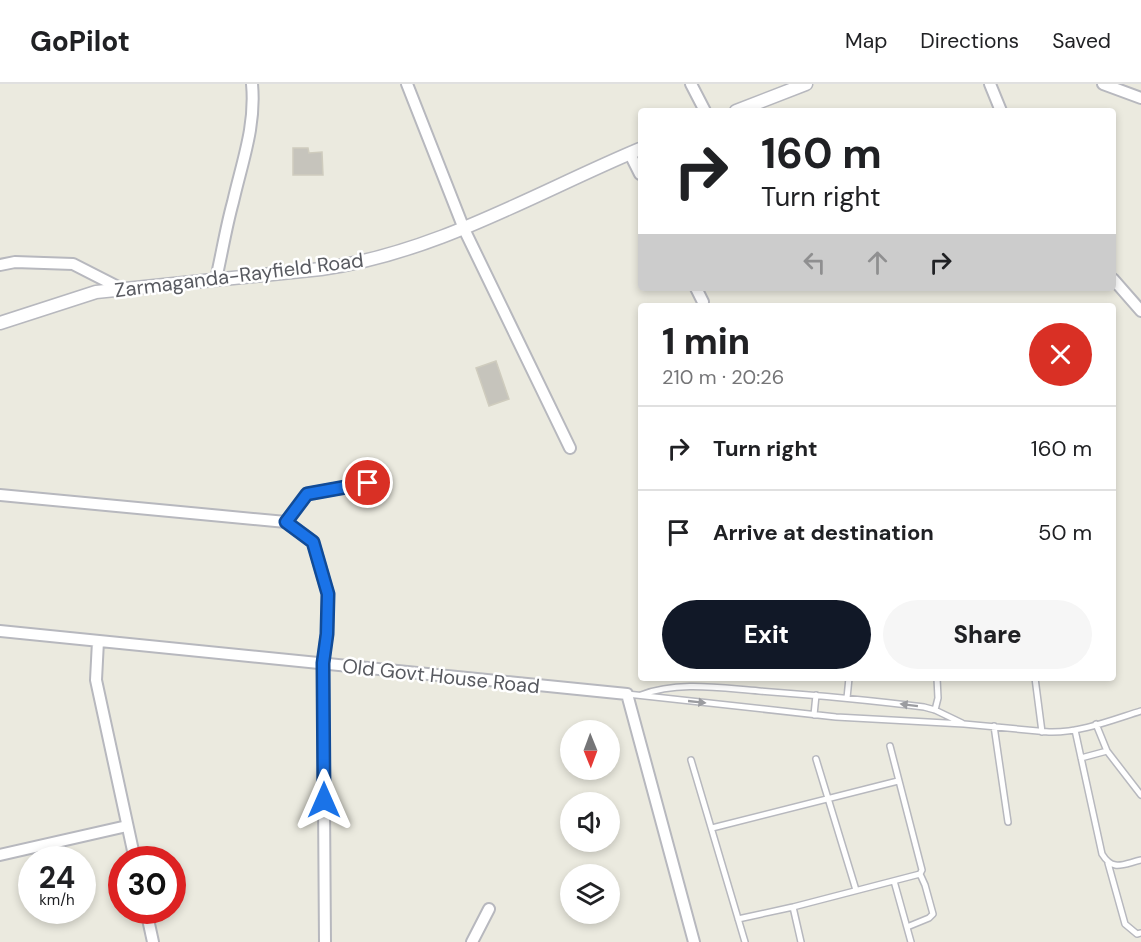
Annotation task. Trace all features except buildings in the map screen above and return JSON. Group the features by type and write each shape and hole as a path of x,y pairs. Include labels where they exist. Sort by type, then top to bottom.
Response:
{"street":[{"path":"216,279 232,202 252,126 252,84"},
{"path":"407,84 464,229 570,448"},
{"path":"691,84 703,108"},
{"path":"744,108 806,84"},
{"path":"990,84 1000,108"},
{"path":"1102,84 1141,98"},
{"name":"Zarmaganda-Rayfield Road","path":"0,323 96,292 357,264 399,253 464,229 635,152"},
{"path":"0,265 15,262 73,264 122,289"},
{"path":"1116,282 1141,311"},
{"path":"698,291 703,302"},
{"path":"286,522 307,494 368,483"},
{"path":"0,495 286,522 313,542 328,594 327,634 323,663 325,942"},
{"name":"Old Govt House Road","path":"0,631 627,694"},
{"path":"98,641 96,680 132,846"},
{"path":"627,694 694,942"},
{"path":"0,855 128,826"},
{"path":"472,942 489,909"},
{"path":"149,924 153,942"}],"lane":[{"path":"847,698 849,681"},
{"path":"935,710 938,698 937,681"},
{"path":"1035,681 1042,732"},
{"path":"639,696 658,689 691,686 816,695 935,710 964,724"},
{"path":"627,694 814,715 994,726 1062,733 1141,711"},
{"path":"814,715 816,695"},
{"path":"1096,724 1107,751 1141,795"},
{"path":"994,726 1008,822"},
{"path":"1075,730 1102,854 1108,863 1125,924 1137,934 1141,933"},
{"path":"891,746 921,870 920,874 933,914 907,927"},
{"path":"1081,758 1107,751"},
{"path":"816,759 856,890"},
{"path":"691,760 745,942"},
{"path":"712,828 898,782"},
{"path":"1108,863 1116,866 1141,860"},
{"path":"738,919 920,874"},
{"path":"894,881 911,942"},
{"path":"793,907 801,942"}],"route":[{"path":"324,800 323,663 327,634 328,594 313,542 286,522 307,494 368,483"}]}
